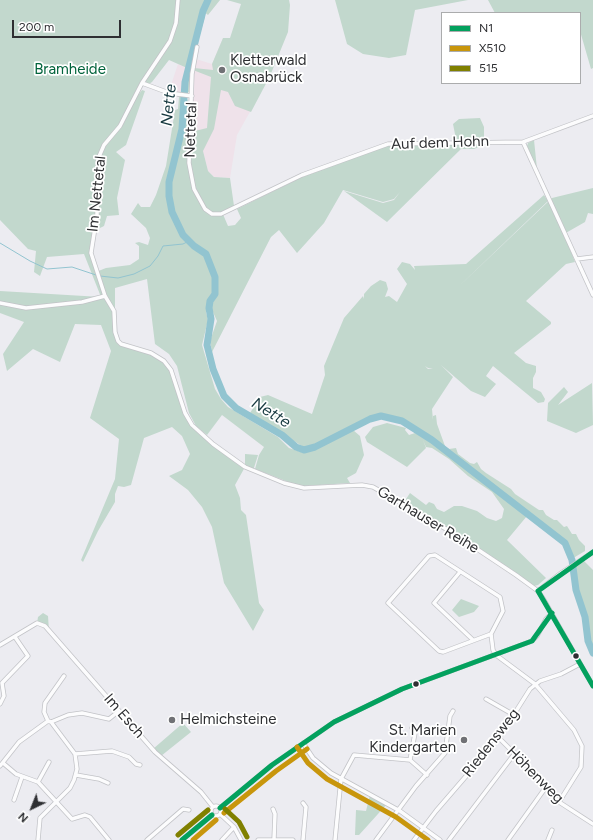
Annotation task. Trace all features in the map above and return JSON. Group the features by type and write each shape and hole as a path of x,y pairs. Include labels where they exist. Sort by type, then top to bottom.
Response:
{"street":[{"name":"Im Nettetal","path":"103,289 92,261 90,249 97,215 98,159 104,145 120,126 142,83 170,41 176,24 178,0"},
{"name":"Nettetal","path":"197,47 192,74 188,148 194,189 204,209"},
{"path":"142,83 181,96 192,96"},
{"name":"Auf dem Hohn","path":"204,209 212,214 220,214 302,175 388,144 523,142 593,116"},
{"path":"523,142 593,295"},
{"path":"577,259 593,257"},
{"name":"Garthauser Reihe","path":"103,289 105,296 114,311 118,341 121,344 151,353 164,361 171,370 185,413 192,425 213,444 238,462 250,469 284,483 304,488 362,485 373,487 453,534 516,575 538,592"},
{"path":"0,303 26,308 82,302 105,296"},
{"path":"593,552 569,567 538,592 552,613 593,686"},
{"path":"491,634 443,652 439,651 388,603 432,554 496,595 501,601 503,611 491,634 493,650 496,655 535,684 574,730 582,746 581,767 559,802"},
{"path":"460,572 434,603 473,640"},
{"path":"220,808 302,743 334,722 402,689 532,641 540,633 546,619 552,613"},
{"name":"Im Esch","path":"15,637 37,623 45,626 155,752 201,792 213,807"},
{"path":"0,645 15,637 28,656 2,684 4,696 0,704"},
{"path":"535,684 580,664"},
{"path":"38,840 40,818 70,788 76,776 77,765 75,754 49,722 44,712 45,703 64,676"},
{"name":"Riedensweg","path":"414,840 422,828 499,738 535,684"},
{"path":"486,699 514,715"},
{"path":"376,840 445,753 450,716 453,711"},
{"path":"109,840 90,817 85,815 72,819 38,782 22,777 1,765 19,742 49,722 77,713 92,714 109,719 119,712"},
{"path":"410,760 415,733 412,728"},
{"name":"Höhenweg","path":"499,738 515,753 559,802 593,824"},
{"path":"302,743 321,766 341,779 400,811 440,840"},
{"path":"75,754 112,751 129,757 136,764 140,765"},
{"path":"449,840 515,753"},
{"path":"335,840 341,779 352,758 357,754 410,760 427,775"},
{"path":"38,782 49,762"},
{"path":"76,776 99,779 108,783"},
{"path":"14,800 22,777"},
{"path":"508,840 546,787"},
{"path":"303,803 306,807 303,840"},
{"path":"182,840 212,814 211,810 213,807 218,806 220,808"},
{"path":"220,808 220,814 234,827 241,840"},
{"path":"146,840 183,809 188,810"},
{"path":"273,809 275,814 274,839"},
{"path":"212,814 216,816 220,814"},
{"path":"222,840 234,827"},
{"path":"548,840 552,830"},
{"path":"258,840 294,840"}],"shaded area":[{"path":"223,38 270,76 237,135 230,178 214,177 208,171 203,151 191,132 193,75 196,59 212,64"},
{"path":"178,64 187,68 183,81 183,94 169,91"}],"green space":[{"name":"Bramheide","path":"0,0 220,0 208,15 203,11 205,6 202,10 187,68 169,60 152,82 149,84 146,83 144,78 135,92 139,94 142,90 145,91 126,145 116,152 125,160 117,198 119,215 107,216 104,226 94,231 90,249 96,272 106,268 130,265 139,259 139,246 135,243 139,242 148,245 150,238 146,228 131,214 138,203 141,207 150,207 156,195 166,166 175,110 178,109 179,97 186,97 189,103 186,150 191,150 191,132 207,128 211,77 193,70 194,68 213,70 212,64 223,38 230,38 241,4 227,0 289,0 290,5 288,32 270,76 251,112 235,106 228,92 221,90 214,129 203,151 208,171 214,177 230,178 234,206 222,212 228,226 235,225 241,218 237,209 302,177 387,146 457,144 453,124 459,119 480,118 484,127 484,145 474,149 461,149 387,222 344,191 383,203 394,200 400,192 394,199 383,202 343,190 324,223 297,253 279,230 271,237 212,352 210,341 217,321 213,312 206,312 208,320 202,345 215,389 221,399 228,407 278,437 289,448 304,453 353,430 360,436 364,455 356,473 347,478 350,483 304,486 291,483 255,469 259,455 264,447 222,415 207,435 196,426 189,413 177,366 169,354 155,344 147,279 115,288 115,332 121,344 151,353 168,365 183,407 196,430 245,466 245,454 258,455 253,471 245,467 235,485 240,498 241,510 246,515 259,603 264,610 253,631 224,583 212,527 202,507 188,490 169,476 182,470 190,454 182,436 172,427 144,438 131,485 124,487 118,486 115,494 115,502 98,531 83,562 81,560 115,479 119,439 90,418 111,351 101,325 75,324 60,362 33,349 7,371 3,354 24,322 0,313 0,291 101,297 84,254 47,257 40,276 34,272 36,251 28,249 0,220"},
{"path":"335,0 468,0 415,10 406,55 389,58 363,54 347,44"},
{"path":"488,0 593,0 593,68 591,69 581,34 581,12 494,12"},
{"path":"203,15 205,17 196,47 190,91 186,94 186,82"},
{"path":"534,140 537,169 527,146 528,143"},
{"path":"593,188 593,214 588,213 585,222 564,234 575,262 566,264 526,301 551,322 551,324 514,353 526,363 536,366 536,372 533,378 533,388 541,392 545,399 544,402 538,403 493,366 486,376 496,384 485,397 471,391 441,365 453,377 432,409 433,420 433,416 436,415 437,424 445,446 449,449 456,448 458,454 470,463 474,464 477,462 481,469 511,489 515,494 539,510 543,510 546,515 554,520 557,520 564,527 567,526 572,534 576,534 585,546 585,551 570,560 564,544 527,516 507,540 546,578 538,585 534,586 455,532 404,502 410,493 426,505 429,502 434,504 437,509 444,512 454,506 462,506 477,511 487,518 496,521 502,518 504,509 492,492 468,476 449,459 432,448 426,447 423,440 426,448 407,467 367,442 365,437 373,427 387,423 406,428 405,430 409,435 415,433 432,438 409,423 396,417 385,415 375,416 308,448 305,448 250,413 260,397 268,395 312,414 325,375 324,366 344,318 363,296 364,299 364,294 371,286 380,280 386,282 388,289 385,297 389,296 397,302 407,284 397,269 402,262 410,264 415,270 414,266 466,264 544,195 548,201 455,290 552,198"},
{"path":"592,383 593,425 576,433 547,421 548,403 564,387 568,392 558,405"},
{"path":"584,561 593,570 593,655 587,645 584,617 576,593 572,569"},
{"path":"461,599 479,606 474,612 459,617 452,610"},
{"path":"43,613 48,616 49,631 37,623 38,617"},
{"path":"183,723 191,732 161,756 153,749"},
{"path":"370,795 387,804 359,835 355,835 356,810 366,811"}],"waterway":[{"name":"Nette","path":"208,0 203,11 185,82 182,129 169,182 169,196 172,212 183,235 194,246 206,254 215,277 215,294 210,301 209,308 211,319 207,345 213,369 224,396 236,408 282,435 296,447 304,450 315,447 370,419 381,416 402,421 432,440 565,543 572,560 576,590 585,617 588,641 593,653"},
{"path":"100,276 118,278 134,274 150,266 158,256 163,246 183,244 189,241"},
{"path":"0,243 30,261 47,269 72,267 96,275"}],"transit line":[{"name":"N1","path":"538,591 593,552"},
{"name":"N1","path":"538,591 593,686"},
{"name":"N1","path":"220,808 272,765 334,722 402,689 532,641 552,613"},
{"name":"X510","path":"297,747 308,763 327,779 396,817 428,840"},
{"name":"X510","path":"224,813 276,771 307,749"},
{"name":"515","path":"225,809 239,822 247,837"},
{"name":"515","path":"178,835 208,810"},
{"name":"N1","path":"182,840 212,815"},
{"name":"X510","path":"193,840 216,820"}],"place":[{"name":"Kletterwald Osnabrück","path":"222,70"},
{"name":"Helmichsteine","path":"172,720"},
{"name":"St. Marien Kindergarten","path":"464,740"}]}
